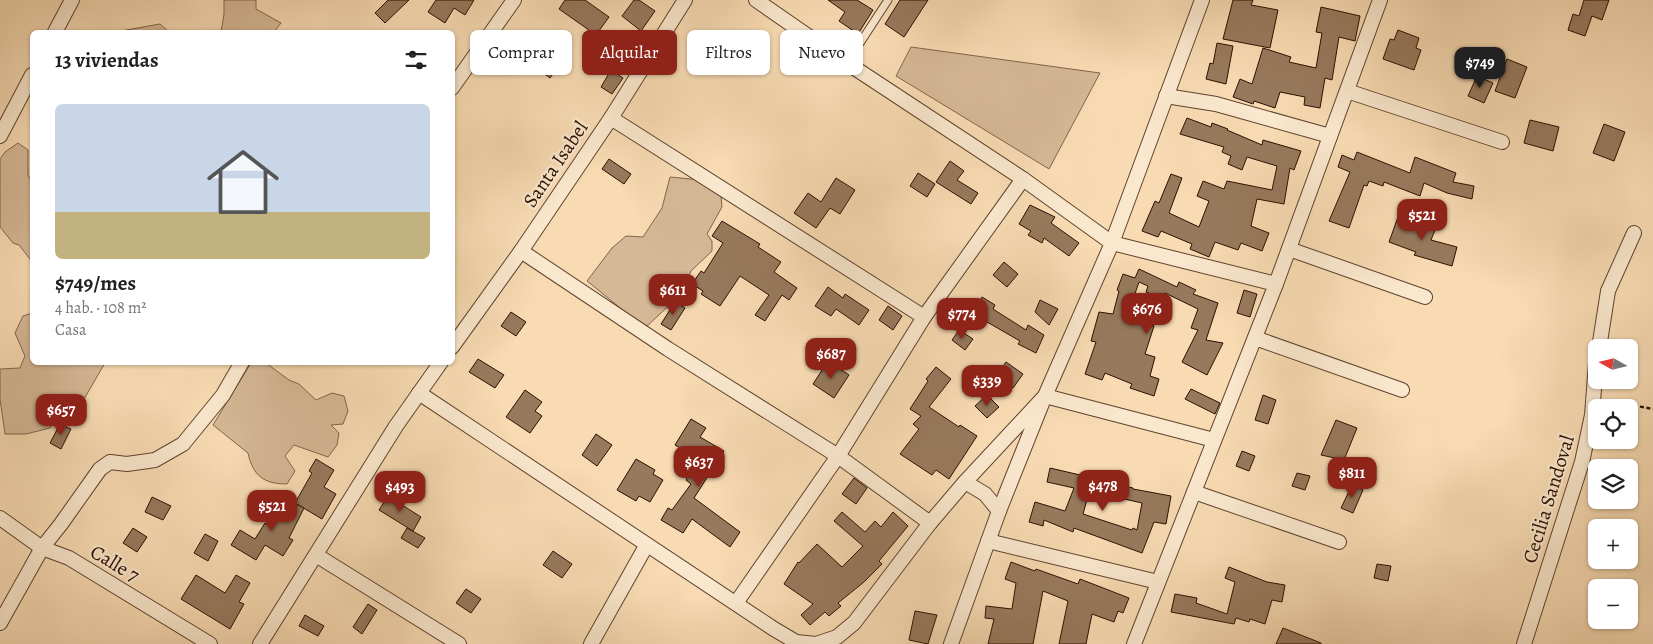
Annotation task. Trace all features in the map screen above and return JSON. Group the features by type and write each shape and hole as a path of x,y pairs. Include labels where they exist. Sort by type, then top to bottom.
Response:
{"street":[{"path":"56,30 72,0"},
{"path":"455,84 514,0"},
{"path":"756,0 799,30"},
{"path":"951,644 999,511 1045,396 1112,243 1202,0"},
{"path":"1134,644 1276,284 1380,0"},
{"name":"Santa Isabel","path":"455,343 521,251 611,118 680,2"},
{"path":"863,73 1024,179 1112,243 1276,284"},
{"path":"0,136 30,79"},
{"path":"1347,91 1502,142"},
{"path":"1166,96 1216,104 1330,136"},
{"path":"611,118 924,316"},
{"path":"736,603 838,456 924,316 1024,179"},
{"path":"1600,339 1608,291 1634,233"},
{"path":"1289,249 1425,297"},
{"path":"521,251 668,349 838,456 930,523"},
{"path":"1255,338 1402,390"},
{"path":"0,623 42,548 100,469 110,462 127,464 155,460 183,444 223,395 240,365"},
{"path":"260,644 396,426 439,365"},
{"name":"Cecilia Sandoval","path":"1524,644 1582,462 1592,415 1594,389"},
{"path":"419,394 646,546 796,643 816,644 837,637 854,623 930,523 965,482 1045,396"},
{"path":"1045,396 1214,440"},
{"path":"965,482 984,494 999,511"},
{"path":"1194,492 1339,542"},
{"name":"Calle 7","path":"0,518 42,548 68,558 210,644"},
{"path":"988,541 1158,582"},
{"path":"591,644 646,546"},
{"path":"316,555 460,644"}],"lane":[{"path":"863,38 888,0"}],"path":[{"path":"1638,406 1653,409"}],"shaded area":[{"path":"224,0 256,0 256,9 281,23 276,30 221,30"},
{"path":"160,24 167,30 126,30"},
{"path":"911,47 1100,73 1049,169 896,76"},
{"path":"18,143 28,150 30,259 19,245 13,243 0,227 0,159 5,152"},
{"path":"670,177 701,180 721,196 722,207 707,234 712,241 712,251 691,271 678,297 645,328 587,281 612,248 626,236 643,237 662,208"},
{"path":"30,314 30,365 104,365 73,418 60,410 50,428 26,434 5,434 0,399 0,369 20,368 25,356 15,333 23,316"},
{"path":"250,365 269,365 289,380 299,384 316,400 332,393 344,396 348,411 343,424 331,425 339,433 337,445 328,457 294,445 285,456 295,471 287,484 279,484 261,477 253,468 248,453 213,425"}],"building":[{"path":"388,0 409,0 385,23 375,13"},
{"path":"436,0 474,0 465,15 454,8 445,23 428,12"},
{"path":"565,0 585,0 609,17 600,30 589,30 559,9"},
{"path":"634,0 639,0 655,11 642,30 622,16"},
{"path":"828,0 857,0 873,10 860,30 852,30 839,21 845,12"},
{"path":"900,0 928,0 904,37 885,24"},
{"path":"1233,0 1253,0 1251,5 1278,10 1270,48 1223,39"},
{"path":"1584,0 1609,0 1602,20 1592,16 1585,36 1568,30 1573,14 1579,16"},
{"path":"1321,7 1360,16 1355,41 1339,37 1332,80 1325,78 1320,108 1304,105 1305,97 1280,92 1275,108 1254,101 1253,104 1233,97 1240,79 1252,84 1263,48 1291,57 1289,62 1316,68 1322,33 1316,32"},
{"path":"1398,30 1419,38 1416,48 1421,50 1414,70 1383,59 1390,39 1394,40"},
{"path":"1217,43 1233,46 1226,84 1206,79 1210,63 1213,64"},
{"path":"1507,59 1527,67 1515,98 1495,91"},
{"path":"608,75 618,75 623,78 612,94 601,87"},
{"path":"1477,76 1493,83 1484,103 1468,96"},
{"path":"1187,118 1211,127 1212,123 1262,145 1263,140 1301,151 1294,170 1290,168 1284,204 1257,199 1251,226 1269,233 1262,251 1241,243 1238,250 1215,242 1209,257 1190,249 1192,244 1161,231 1158,237 1142,231 1155,201 1159,203 1171,174 1182,178 1169,213 1199,227 1209,201 1197,196 1203,181 1224,189 1227,181 1272,190 1277,166 1247,157 1242,170 1228,164 1231,156 1222,152 1224,147 1180,134"},
{"path":"1530,120 1559,127 1553,151 1524,143"},
{"path":"1604,124 1625,132 1614,161 1593,153"},
{"path":"1357,152 1410,173 1415,157 1456,173 1453,182 1474,186 1472,199 1447,193 1424,183 1420,196 1384,182 1383,186 1369,181 1367,186 1364,185 1349,228 1329,221 1350,172 1338,167 1342,155 1354,160"},
{"path":"609,159 631,174 624,184 602,169"},
{"path":"950,161 964,171 957,180 978,193 971,204 936,182"},
{"path":"918,173 935,184 927,197 910,186"},
{"path":"836,178 855,190 840,214 830,208 816,228 794,213 808,193 821,202"},
{"path":"1030,205 1055,217 1051,223 1079,243 1069,256 1044,238 1042,243 1028,235 1031,231 1019,224"},
{"path":"1398,217 1415,223 1417,217 1437,225 1431,240 1457,247 1452,266 1414,255 1416,252 1389,242"},
{"path":"722,221 760,244 758,247 781,262 774,272 797,288 789,300 782,295 765,321 755,315 769,295 740,276 720,306 701,294 703,291 692,284 701,271 704,273 723,243 712,236"},
{"path":"1004,262 1018,274 1007,287 993,275"},
{"path":"1139,269 1177,287 1179,282 1196,290 1193,294 1218,303 1206,340 1223,343 1207,375 1182,362 1198,330 1191,328 1198,309 1165,293 1162,299 1146,292 1148,286 1139,282 1127,317 1154,326 1145,354 1155,357 1150,376 1159,379 1154,396 1130,388 1132,384 1105,373 1102,380 1085,374 1096,342 1091,341 1099,312 1113,314 1119,291 1117,290 1123,274 1135,278"},
{"path":"828,287 843,298 845,294 869,310 859,325 836,309 831,316 815,306"},
{"path":"1244,290 1257,294 1250,317 1237,313"},
{"path":"982,297 995,305 993,309 1026,330 1028,325 1044,335 1036,353 1018,344 1020,341 987,322 984,326 969,318"},
{"path":"1040,300 1058,309 1049,325 1035,312"},
{"path":"675,302 685,308 671,330 661,324"},
{"path":"888,306 902,316 893,330 879,320"},
{"path":"511,312 526,322 516,336 501,326"},
{"path":"959,330 973,339 965,350 952,340"},
{"path":"478,359 504,375 495,388 469,372"},
{"path":"828,361 849,375 834,398 813,384"},
{"path":"1006,362 1023,374 1013,388 996,376"},
{"path":"936,367 951,379 929,407 959,427 960,425 977,436 949,479 936,470 932,475 900,454 919,429 913,424 921,416 910,409 928,381 926,379"},
{"path":"1191,389 1220,403 1215,414 1185,399"},
{"path":"525,390 542,402 535,411 542,416 530,433 506,417"},
{"path":"987,395 999,407 987,418 975,406"},
{"path":"1263,395 1276,400 1268,424 1255,420"},
{"path":"691,419 706,428 700,437 724,451 694,498 740,532 730,547 692,519 683,533 661,520 668,508 672,510 691,484 686,480 699,459 675,445"},
{"path":"1336,420 1357,428 1344,460 1321,455"},
{"path":"60,424 71,429 61,449 50,443"},
{"path":"596,434 612,445 597,466 582,455"},
{"path":"1242,451 1255,456 1249,471 1236,466"},
{"path":"316,459 334,470 324,487 336,494 322,519 295,503 312,473 309,471"},
{"path":"636,459 655,470 653,474 663,480 650,502 639,496 636,501 617,490"},
{"path":"1050,468 1093,478 1083,514 1132,530 1133,528 1137,530 1142,503 1111,496 1114,484 1171,496 1166,524 1154,522 1142,553 1074,528 1073,532 1044,520 1043,526 1029,522 1035,502 1065,511 1074,488 1047,482"},
{"path":"1297,473 1310,476 1305,490 1292,486"},
{"path":"854,478 867,488 856,504 842,494"},
{"path":"1352,485 1363,490 1353,513 1341,508"},
{"path":"388,496 421,517 413,531 379,510"},
{"path":"152,497 171,506 163,520 145,512"},
{"path":"282,497 304,508 289,538 293,540 283,556 265,545 256,560 231,545 240,530 255,539 265,523 268,525"},
{"path":"842,512 865,532 875,521 881,527 893,512 908,526 879,561 882,564 864,582 838,603 841,606 829,616 825,612 810,625 801,615 813,604 784,584 798,562 817,544 842,567 863,546 834,521"},
{"path":"133,528 147,537 137,552 123,543"},
{"path":"407,528 425,538 418,548 401,538"},
{"path":"205,534 218,541 208,561 194,553"},
{"path":"553,551 572,564 562,578 543,565"},
{"path":"1011,562 1078,584 1080,579 1129,598 1123,613 1118,611 1114,622 1092,614 1086,644 1059,644 1068,601 1043,591 1033,644 988,644 994,619 985,618 986,606 1012,609 1016,583 1005,579"},
{"path":"1377,564 1391,566 1388,581 1374,578"},
{"path":"1229,567 1267,582 1285,585 1282,602 1272,600 1265,624 1250,619 1249,622 1236,618 1234,624 1171,612 1175,594 1197,598 1196,603 1227,614 1235,582 1225,578"},
{"path":"196,575 225,593 236,575 250,583 239,602 244,604 230,629 181,599"},
{"path":"466,589 481,599 471,613 456,603"},
{"path":"368,604 377,610 362,634 353,627"},
{"path":"915,611 937,615 928,644 909,640"},
{"path":"305,615 324,626 318,636 299,626"},
{"path":"1283,628 1321,643 1321,644 1276,644"}]}
